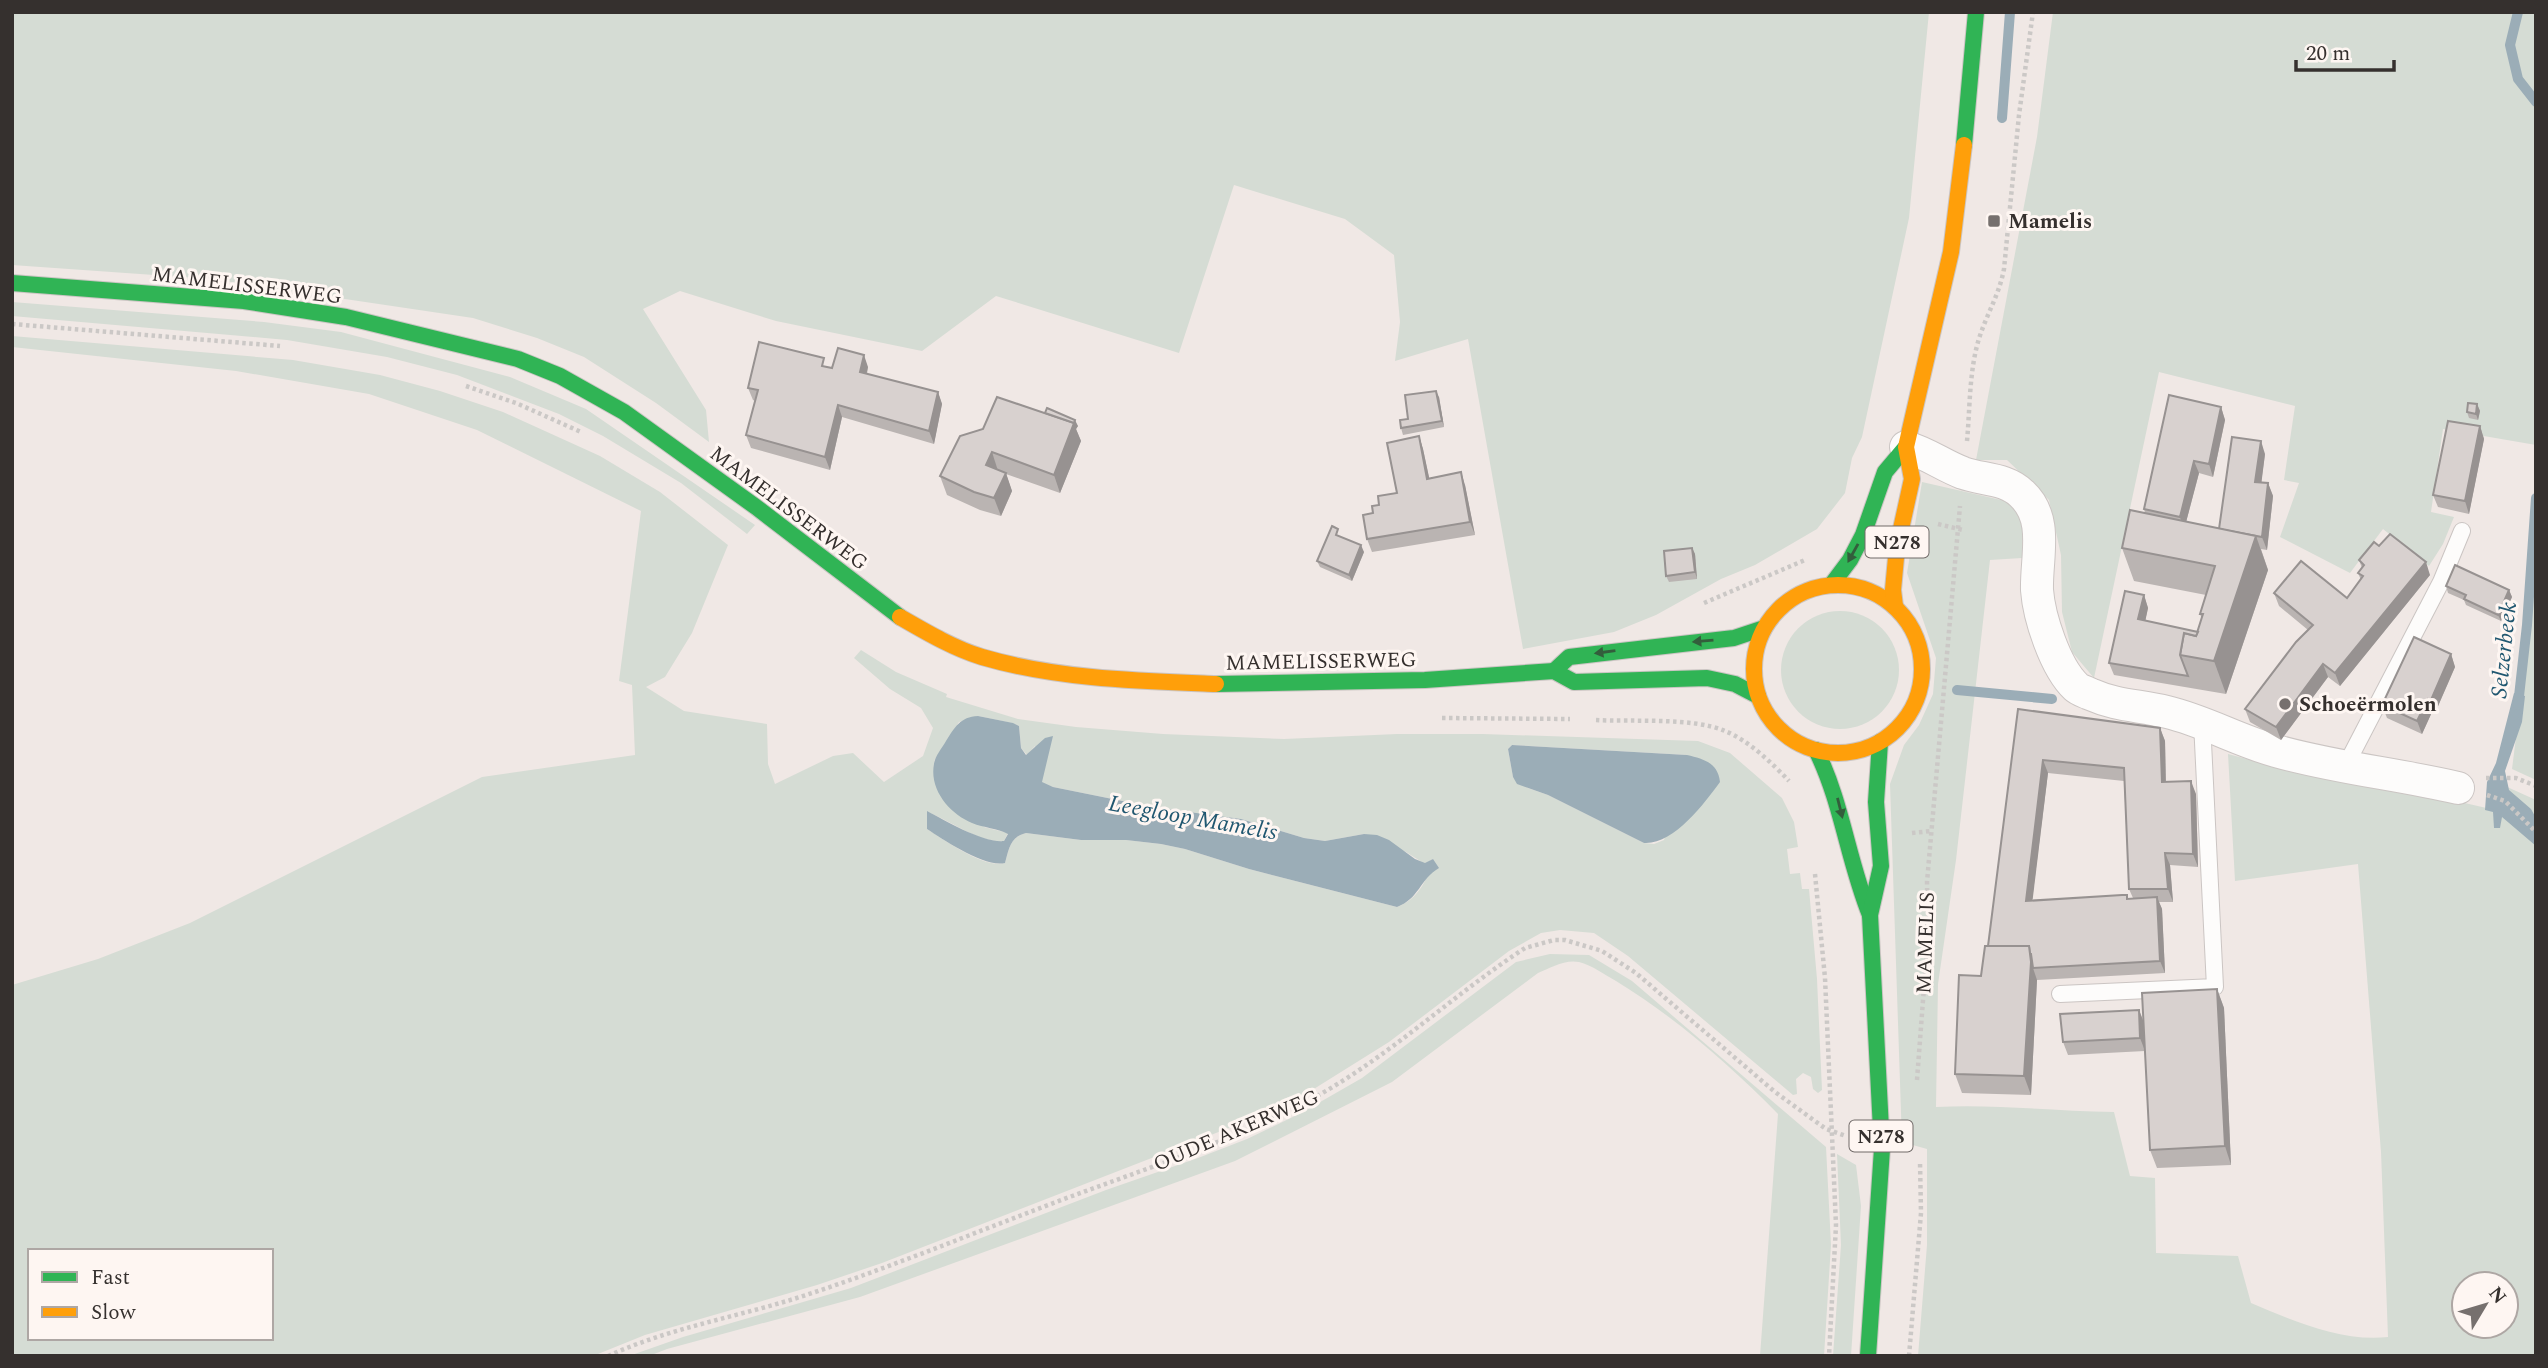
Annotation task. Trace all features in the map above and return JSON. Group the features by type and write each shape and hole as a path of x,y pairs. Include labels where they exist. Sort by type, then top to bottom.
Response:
{"main road":[{"name":"N278","path":"1895,607 1893,590 1896,547 1912,479 1906,447 1951,252 1976,12"},
{"name":"MAMELISSERWEG","path":"12,283 244,301 346,317 518,359 560,376 624,412 756,507 894,614 937,639 969,652 1022,667 1119,680 1241,685 1425,680 1555,671 1574,682 1707,678 1735,684 1758,696"},
{"name":"N278","path":"1832,584 1850,560 1863,535 1885,471 1906,447"},
{"name":"N278","path":"1832,584 1866,589 1895,607 1909,623 1918,642 1922,662 1921,683 1915,703 1904,721 1880,742 1849,753 1816,750 1797,743 1780,730 1767,715 1758,696 1754,673 1754,661 1764,628 1774,613 1788,600 1805,591 1832,584"},
{"name":"MAMELISSERWEG","path":"1555,671 1569,657 1734,638 1764,628"},
{"name":"N278","path":"1868,1356 1882,1149 1870,915 1881,866 1876,802 1880,742"},
{"name":"N278","path":"1816,750 1829,773 1838,800 1853,869 1870,915"}],"street":[{"path":"1906,447 1927,453 1964,473 2013,486 2032,505 2039,531 2039,606 2059,664 2077,687 2112,703 2165,712 2202,722 2274,751 2346,767 2476,787"}],"lane":[{"path":"2346,767 2441,582 2462,531"},
{"path":"2060,994 2215,987 2202,722"}],"path":[{"path":"1964,473 1975,352 1998,293 2004,269 2019,115 2033,12"},
{"name":"MAMELIS","path":"1917,1085 1928,934 1927,882 1960,530"},
{"path":"1702,603 1810,557"},
{"path":"1666,722 1727,731 1758,753 1795,788"},
{"path":"1672,722 1673,729"},
{"path":"2476,787 2514,778 2536,786"},
{"path":"2476,787 2505,801 2536,832"},
{"path":"1815,883 1825,978 1836,1225 1829,1356"},
{"name":"OUDE AKERWEG","path":"608,1356 657,1337 799,1297 879,1269 1266,1121 1326,1091 1378,1058 1525,948 1554,940 1588,945 1636,973 1738,1062 1831,1131"},
{"path":"1909,1356 1921,1213 1919,1157"}],"shaded area":[{"path":"12,12 1929,12 1909,218 1862,437 1852,458 1845,493 1817,529 1755,565 1721,579 1656,615 1614,632 1523,649 1468,339 1395,361 1400,322 1394,255 1345,219 1234,185 1179,353 996,296 922,351 776,321 680,291 643,309 706,410 709,442 656,403 584,357 537,338 473,318 211,279 12,265"},
{"path":"2053,12 2536,12 2536,445 2443,429 2431,512 2454,517 2443,544 2429,566 2383,529 2350,573 2280,537 2299,483 2284,480 2295,406 2159,372 2094,678 2072,652 2062,612 2061,555 2049,500 2007,460 1976,460 2037,137"},
{"path":"12,302 264,322 341,332 510,377 586,409 755,525 747,534 681,483 603,436 559,414 457,375 387,357 287,340 12,316"},
{"path":"12,336 293,360 380,375 503,412 600,456 660,492 728,545 692,633 665,677 646,687 684,711 767,724 768,764 775,784 833,756 853,753 884,782 923,756 933,728 921,708 890,689 854,658 861,650 896,672 947,694 946,697 1018,719 1076,727 1284,739 1397,734 1483,734 1698,741 1730,753 1782,798 1794,822 1798,847 1787,849 1790,874 1800,873 1802,889 1809,889 1817,979 1822,1090 1818,1093 1813,1089 1811,1077 1803,1073 1796,1079 1797,1094 1793,1095 1628,956 1594,933 1560,930 1541,933 1509,951 1389,1042 1309,1092 1270,1112 882,1263 817,1285 645,1335 593,1356 12,1356 12,985 98,959 190,923 482,777 635,755 632,685 619,681 641,511 477,430 369,394 236,371 12,347","holes":["978,716 1019,726 1021,748 1027,755 1035,746 1041,783 1152,807 1241,819 1304,838 1325,841 1364,834 1406,852 1425,864 1433,859 1431,867 1416,894 1397,907 1249,869 1185,849 1126,840 1081,840 1026,833 1013,841 1005,863 986,862 927,829 927,812 994,841 1004,841 1008,833 984,827 934,761 959,722","1512,745 1687,755 1664,840 1654,844 1644,843 1548,795 1528,788 1513,777 1508,749"]},
{"path":"1922,482 2010,502 2023,523 2022,558 1990,560 1956,860 1938,984 1936,1107 1980,1106 2114,1112 2130,1176 2155,1178 2156,1253 2238,1256 2251,1303 2318,1329 2370,1338 2388,1337 2381,1152 2358,864 2235,881 2228,754 2277,767 2387,785 2495,810 2505,786 2536,800 2536,1356 1918,1356 1927,1245 1927,1149 1902,1142 1890,784 1904,745 1919,725 1933,694 1936,658 1907,573"},
{"path":"2536,578 2536,780 2512,769"},
{"path":"1840,611 1863,616 1882,628 1894,647 1899,670 1894,693 1882,712 1863,724 1840,729 1817,724 1798,712 1786,693 1781,670 1786,647 1798,628 1817,616"},
{"path":"1550,954 1589,955 1632,981 1826,1147 1831,1245 1824,1356 1760,1356 1778,1114 1681,1026 1598,970 1574,961 1558,964 1538,973 1392,1082 1235,1161 860,1297 649,1356 629,1356 683,1337 851,1288 1247,1139 1301,1113 1362,1078 1516,962"},
{"path":"1837,1154 1856,1165 1861,1206 1851,1356 1833,1356 1841,1245"}],"water":[{"path":"2514,693 2525,696 2522,722 2505,771 2509,790 2531,809 2536,818 2536,846 2502,817 2500,828 2494,828 2493,812 2485,810 2487,782 2496,763"},
{"path":"978,716 1019,726 1021,748 1026,755 1045,738 1053,736 1042,782 1053,787 1152,807 1241,819 1304,838 1325,841 1364,834 1377,835 1389,840 1415,859 1425,863 1433,859 1439,868 1410,899 1397,907 1249,869 1185,849 1126,840 1081,840 1026,833 1013,841 1005,863 987,861 965,852 927,829 927,811 986,839 1004,841 1008,834 972,823 956,814 943,800 935,783 935,761 949,736 962,721"},
{"path":"1512,745 1687,755 1713,766 1720,782 1697,811 1677,830 1655,842 1644,843 1548,795 1517,784 1513,777 1508,749"}],"building":[{"path":"759,342 824,358 822,366 832,368 838,348 864,355 860,372 938,392 929,431 838,405 825,457 746,435 758,390 748,388"},
{"path":"1436,391 1442,421 1401,428 1400,420 1408,419 1405,395"},
{"path":"2169,395 2221,407 2209,464 2194,461 2180,517 2144,509"},
{"path":"997,397 1074,423 1054,475 992,452 986,465 1006,473 994,498 940,476 960,436 983,429"},
{"path":"2468,403 2477,404 2476,414 2467,412"},
{"path":"1047,408 1075,420 1074,423 1045,413"},
{"path":"2448,421 2480,426 2465,501 2433,495"},
{"path":"1419,436 1427,479 1461,472 1470,522 1367,539 1363,515 1373,513 1372,506 1379,505 1378,496 1397,493 1387,443"},
{"path":"2232,437 2261,441 2255,482 2268,483 2262,537 2219,529"},
{"path":"2130,510 2256,536 2214,661 2180,655 2184,633 2196,636 2215,566 2122,548"},
{"path":"1332,526 1338,529 1336,535 1361,545 1349,575 1317,561"},
{"path":"2390,534 2426,562 2335,673 2323,664 2276,727 2245,709 2296,642 2313,625 2274,593 2301,561 2347,598 2363,576 2358,573 2364,565 2359,560 2374,542 2379,546"},
{"path":"1692,548 1695,572 1666,576 1664,551"},
{"path":"2455,565 2509,590 2498,615 2464,599 2466,595 2446,586"},
{"path":"2125,591 2144,595 2138,619 2198,632 2196,636 2184,633 2180,655 2188,676 2109,663"},
{"path":"2414,637 2451,654 2431,700 2428,699 2417,721 2382,705"},
{"path":"2018,709 2160,728 2162,782 2191,781 2193,854 2165,853 2168,889 2129,889 2124,768 2043,760 2026,901 2122,895 2127,895 2127,899 2157,897 2160,961 2033,968 2029,946 1988,946"},
{"path":"1985,946 2029,946 2031,962 2024,1076 1955,1074 1959,975 1981,976"},
{"path":"2217,989 2225,1146 2150,1150 2142,993"},
{"path":"2139,1010 2140,1038 2063,1042 2060,1014"}],"waterway":[{"path":"2002,118 2010,12"},
{"name":"Selzerbeek","path":"2518,12 2510,45 2518,79 2536,102"},
{"name":"Selzerbeek","path":"2518,705 2536,498"},
{"name":"Leegloop Mamelis","path":"1957,690 2052,699"}],"traffic: fast":[{"path":"1964,145 1976,12"},
{"path":"12,283 244,301 346,317 518,359 560,376 624,412 756,507 900,617"},
{"path":"1832,584 1850,560 1863,535 1885,472 1906,447"},
{"path":"1554,671 1569,657 1734,638 1764,628"},
{"path":"1216,684 1425,680 1554,671 1574,682 1707,678 1735,684 1758,696"},
{"path":"1868,1356 1882,1149 1870,915 1881,866 1876,802 1880,742"},
{"path":"1816,750 1839,811 1870,915"}],"traffic: slow":[{"path":"1895,606 1893,590 1897,547 1912,479 1906,447 1951,252 1964,145"},
{"path":"1838,585 1870,591 1898,609 1916,637 1922,669 1916,701 1898,729 1870,747 1838,753 1806,747 1778,729 1760,701 1754,669 1760,637 1778,609 1806,591 1838,585"},
{"path":"900,617 961,649 1010,664 1098,678 1216,684"}],"place":[{"name":"Mamelis","path":"1994,221"},
{"name":"Schoeërmolen","path":"2285,704"}]}
